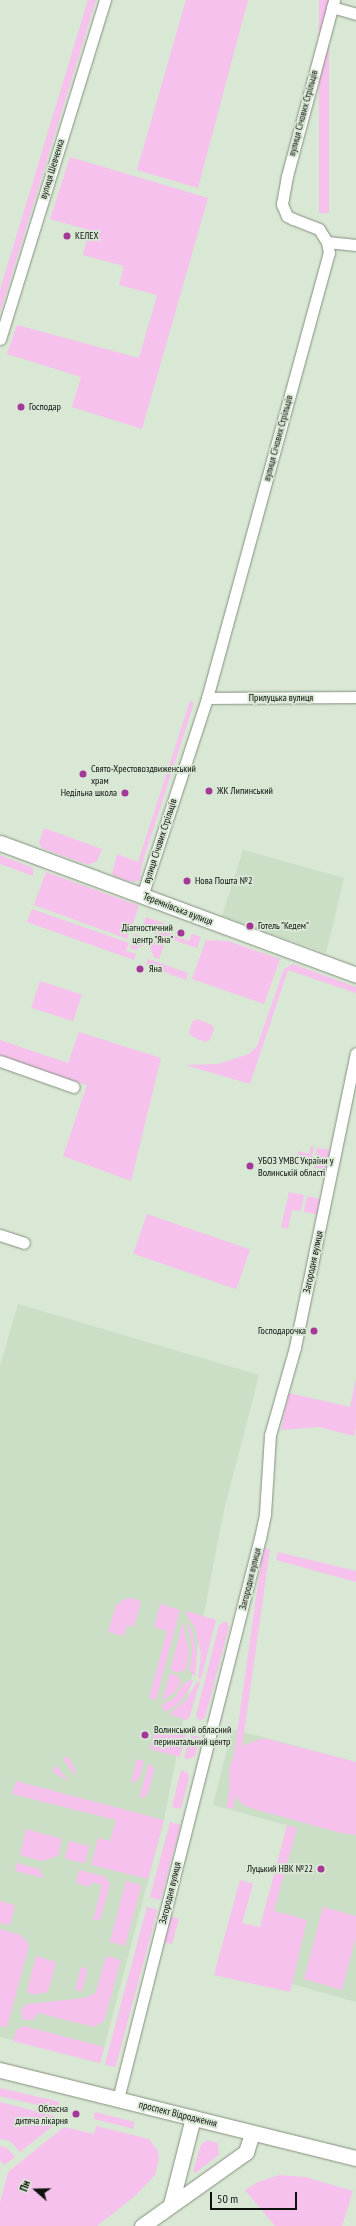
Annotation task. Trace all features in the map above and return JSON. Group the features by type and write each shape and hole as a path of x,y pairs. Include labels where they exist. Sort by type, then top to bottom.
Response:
{"street":[{"name":"вулиця Шевченка","path":"0,339 105,0"},
{"path":"333,4 356,14"},
{"name":"вулиця Січових Стрільців","path":"142,896 207,698 329,253 327,242 319,228 288,216 282,204 287,176 333,4"},
{"path":"327,242 356,245"},
{"name":"Прилуцька вулиця","path":"207,698 356,698"},
{"name":"Теремнівська вулиця","path":"0,843 356,976"},
{"name":"Загородня вулиця","path":"118,2099 260,1538 265,1514 270,1435 295,1347 356,1053"},
{"path":"0,1061 74,1087"},
{"path":"0,1235 24,1243"},
{"name":"проспект Відродження","path":"0,2070 356,2158"},
{"path":"171,2204 193,2118"},
{"path":"142,2226 246,2152 252,2133"}],"shaded area":[{"path":"88,0 96,0 0,313 0,290"},
{"path":"186,0 248,0 198,188 137,170"},
{"path":"319,0 329,0 329,213 319,213"},
{"path":"70,157 208,198 142,429 72,407 81,377 7,354 17,325 139,358 157,295 119,285 124,266 83,255 89,230 50,219"},
{"path":"190,701 194,703 142,864 140,880 133,882 117,877 112,874 117,854 138,862"},
{"path":"44,828 102,849 97,861 88,865 42,848 39,843"},
{"path":"243,850 344,878 326,953 222,916"},
{"path":"0,855 33,868 33,876 0,864"},
{"path":"46,872 139,906 127,939 34,905"},
{"path":"32,909 129,943 126,951 136,954 134,960 27,922"},
{"path":"146,917 172,926 170,934 189,941 192,934 201,937 197,948 142,929"},
{"path":"135,934 147,939 145,944 134,950 130,948"},
{"path":"206,940 228,941 280,959 264,1004 192,979"},
{"path":"152,941 164,945 159,959 154,957 150,947"},
{"path":"148,959 188,973 186,980 146,965"},
{"path":"293,964 356,987 356,993 288,970 250,1084 185,1065 218,1064 249,1054 257,1046 284,969"},
{"path":"40,981 82,995 73,1021 31,1008"},
{"path":"197,1019 212,1025 214,1029 210,1040 205,1042 191,1036 189,1032 192,1022"},
{"path":"79,1032 161,1058 131,1181 63,1156 87,1085 0,1056 0,1040 68,1063"},
{"path":"311,1146 314,1147 310,1167 296,1164 298,1151 309,1154"},
{"path":"317,1148 331,1150 328,1170 314,1168"},
{"path":"289,1192 304,1195 301,1211 292,1210 288,1229 281,1227"},
{"path":"307,1196 321,1199 317,1215 304,1212"},
{"path":"147,1214 250,1249 236,1289 133,1254"},
{"path":"18,1304 259,1375 224,1510 164,1820 100,2063 0,2037 0,1366"},
{"path":"356,1378 356,1427 354,1436 319,1427 281,1430 289,1393 350,1407"},
{"path":"263,1548 270,1549 233,1808 227,1807"},
{"path":"278,1552 356,1571 356,1582 276,1560"},
{"path":"131,1598 141,1601 134,1627 127,1625 124,1636 108,1632 116,1605 125,1599"},
{"path":"160,1604 180,1610 156,1700 149,1698 167,1631 154,1627"},
{"path":"187,1611 216,1620 201,1679 198,1678 201,1654 195,1628 186,1614"},
{"path":"186,1621 192,1631 197,1654 195,1677 189,1670 192,1652 191,1640"},
{"path":"226,1621 229,1627 205,1718 199,1721 196,1715 219,1625"},
{"path":"183,1622 189,1652 186,1669 179,1673 170,1670"},
{"path":"170,1673 178,1676 181,1682 176,1691 162,1701"},
{"path":"193,1680 192,1684 184,1697 177,1705 165,1712 161,1705 174,1698 184,1683"},
{"path":"197,1682 200,1682 189,1718 186,1720 169,1714 185,1701"},
{"path":"166,1728 186,1733 180,1757 150,1749 154,1733"},
{"name":"Луцький НВК №22","path":"232,1729 356,1762 356,2002 292,1984 307,1920 274,1911 297,1828 213,1805"},
{"path":"191,1735 200,1737 195,1756 189,1759 184,1758"},
{"path":"260,1739 268,1739 356,1762 356,1835 341,1833 247,1807 240,1802 231,1789 229,1781 230,1765 234,1757 244,1745"},
{"path":"68,1756 76,1774 74,1774 63,1759"},
{"path":"137,1759 144,1761 140,1777 138,1780 131,1783"},
{"path":"149,1763 154,1768 154,1772 148,1793 146,1796 139,1799"},
{"path":"56,1765 69,1782 52,1771"},
{"path":"181,1770 188,1773 189,1778 181,1809 172,1807"},
{"path":"16,1781 164,1820 148,1879 91,1865 98,1838 110,1841 116,1820 12,1794"},
{"path":"170,1822 181,1825 160,1900 150,1897"},
{"path":"287,1825 297,1828 274,1911 307,1920 290,1992 214,1975 240,1880 253,1884 242,1923 260,1927"},
{"path":"26,1829 62,1839 58,1856 42,1861 20,1855"},
{"path":"69,1841 89,1846 85,1864 65,1858"},
{"path":"17,1863 39,1869 44,1878 15,1871"},
{"path":"79,1870 104,1876 110,1884 100,1920 93,1920 102,1885 92,1882 90,1887 76,1883"},
{"path":"126,1881 141,1885 125,1946 110,1942"},
{"path":"0,1901 15,1905 10,1925 0,1923"},
{"path":"147,1907 158,1910 115,2067 105,2064"},
{"path":"323,1907 356,1916 356,1937 342,1990 304,1979"},
{"path":"170,1916 179,1919 172,1944 164,1942"},
{"path":"0,1929 21,1935 29,1945 7,2027 0,2026"},
{"path":"36,1956 56,1962 48,1992 32,1995 27,1991"},
{"path":"106,1956 121,1960 104,2021 94,2027 38,2013 33,2020 25,2020 22,2017 21,2009 27,2004 84,1998 94,1994 96,1992"},
{"path":"81,1967 86,1968 87,1972 82,1991 75,1990"},
{"path":"24,2026 104,2047 100,2063 13,2041 16,2030"},
{"path":"0,2088 59,2102 58,2110 0,2096"},
{"path":"0,2102 54,2116 59,2121 20,2152 10,2141 0,2139"},
{"path":"95,2112 135,2122 133,2129 93,2119"},
{"path":"96,2126 149,2139 158,2151 159,2158 155,2175 135,2196 97,2226 0,2226 0,2203 8,2172 64,2127 94,2134"},
{"path":"207,2140 218,2143 219,2155 195,2173 193,2171 201,2145"},
{"path":"0,2146 7,2148 15,2157 4,2165 0,2160"},
{"path":"279,2175 305,2177 353,2191 342,2226 275,2226 245,2190 256,2183"}],"place":[{"name":"КЕЛЕХ","path":"67,236"},
{"name":"Господар","path":"21,407"},
{"name":"Свято-Хрестовоздвиженський храм","path":"83,774"},
{"name":"ЖК Липинський","path":"209,791"},
{"name":"Недільна школа","path":"125,793"},
{"name":"Нова Пошта №2","path":"187,881"},
{"name":"Готель \"Кедем\"","path":"250,926"},
{"name":"Діагностичний центр \"Яна\"","path":"181,933"},
{"name":"Яна","path":"140,969"},
{"name":"УБОЗ УМВС України у Волинськiй області","path":"250,1166"},
{"name":"Господарочка","path":"314,1331"},
{"name":"Волинський обласний перинатальний центр","path":"145,1735"},
{"name":"Луцький НВК №22","path":"321,1869"},
{"name":"Обласна дитяча лікарня","path":"76,2114"}]}
